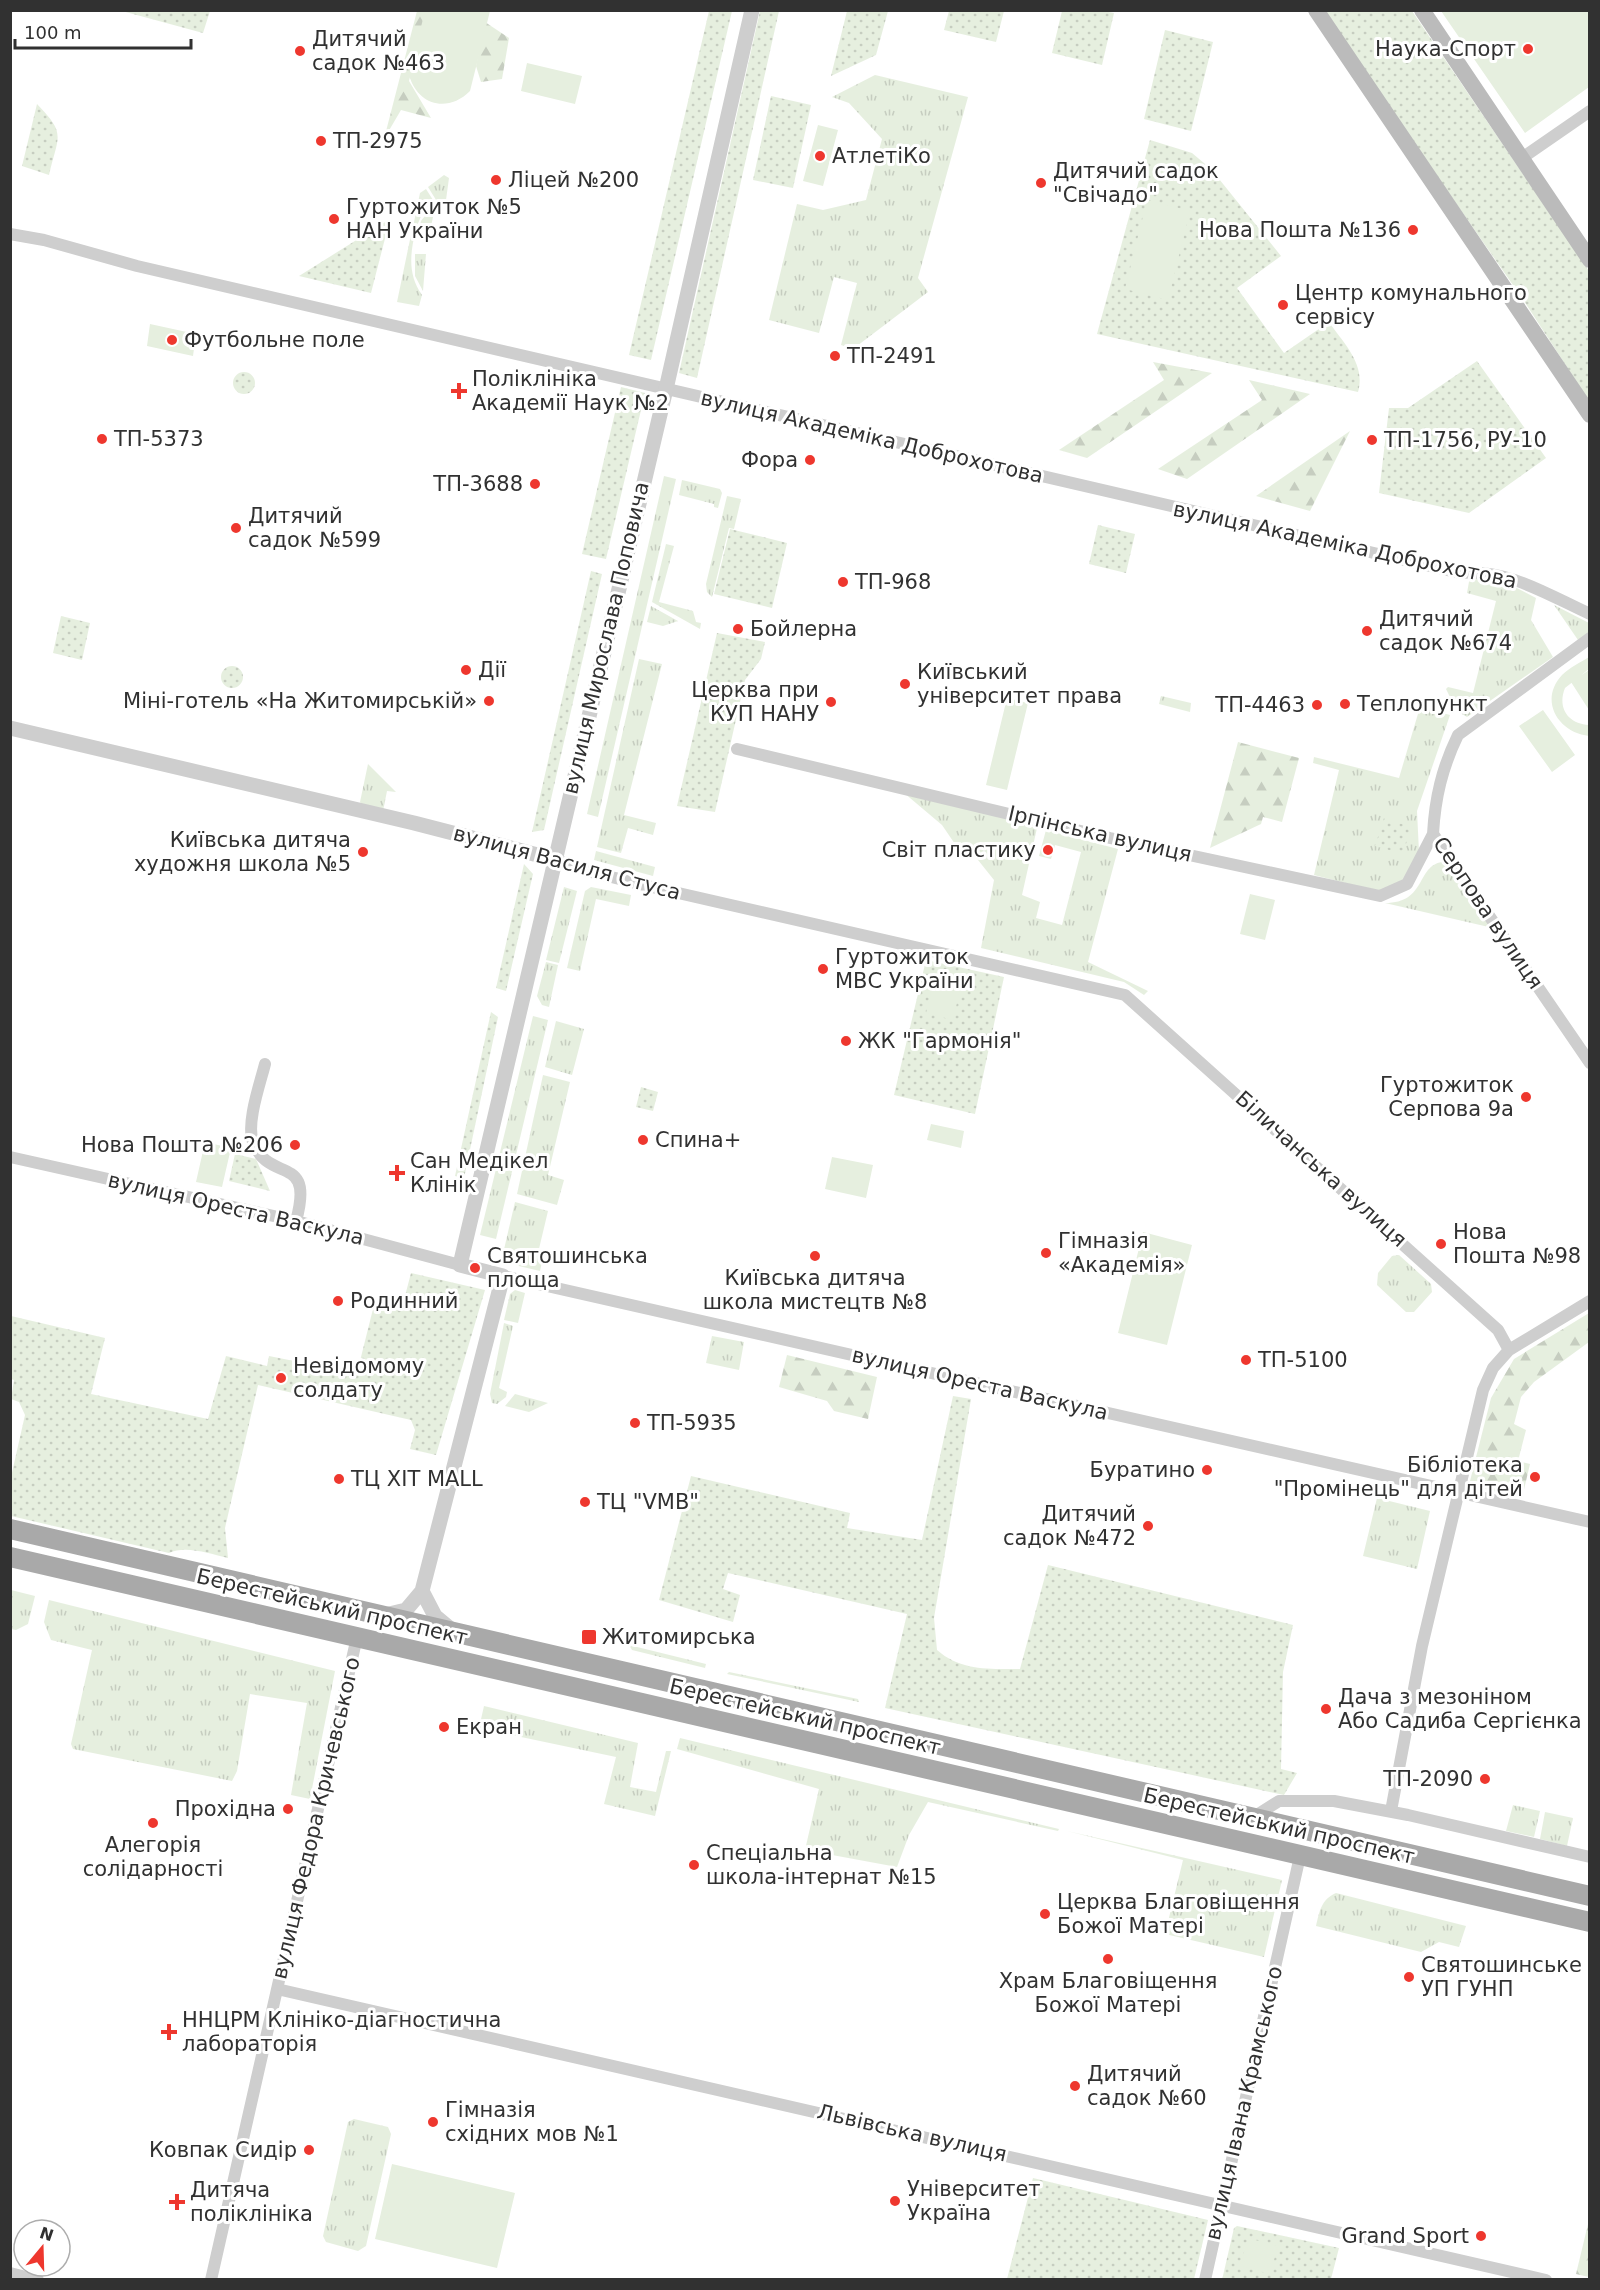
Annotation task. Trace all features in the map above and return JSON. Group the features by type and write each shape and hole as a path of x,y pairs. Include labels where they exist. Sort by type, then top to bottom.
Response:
{"main road":[{"path":"1316,10 1590,415"},
{"path":"1422,10 1590,260"},
{"name":"Берестейський проспект","path":"10,1529 1590,1896"},
{"name":"Берестейський проспект","path":"10,1557 1590,1922"}],"street":[{"name":"вулиця Мирослава Поповича","path":"460,1265 666,388 752,10"},
{"path":"1522,158 1590,111"},
{"name":"вулиця Академіка Доброхотова","path":"10,234 1460,573 1479,571 1508,576 1590,614"},
{"name":"Серпова вулиця","path":"1590,638 1458,735 1447,759 1434,804 1433,834 1590,1063"},
{"name":"вулиця Василя Стуса","path":"10,728 414,823 554,859 587,872 641,885 1125,995"},
{"name":"Ірпінська вулиця","path":"738,749 1095,835 1380,896 1407,884 1433,834"},
{"name":"Біличанська вулиця","path":"1125,995 1498,1330 1509,1350"},
{"path":"265,1064 252,1121 253,1141 271,1163 297,1180 303,1193 296,1221"},
{"name":"вулиця Ореста Васкула","path":"10,1157 296,1221 460,1265"},
{"path":"381,1616 405,1610 422,1592 502,1276 460,1265"},
{"name":"вулиця Ореста Васкула","path":"502,1276 1590,1522"},
{"path":"1391,1811 1422,1647 1457,1491 1483,1390 1493,1368 1509,1350 1590,1301"},
{"path":"422,1592 435,1616 455,1634"},
{"name":"вулиця Федора Кричевського","path":"211,2280 357,1637"},
{"name":"Берестейський проспект","path":"1252,1818 1279,1800 1334,1801 1391,1811 1590,1857"},
{"name":"вулиця Івана Крамського","path":"1205,2280 1300,1856"},
{"name":"Львівська вулиця","path":"277,1989 1221,2203 1546,2280"},
{"path":"10,2273 38,2280"}],"green space":[{"path":"210,10 203,33 122,11"},
{"path":"417,11 427,11 409,81 431,118 401,110 384,139"},
{"path":"425,11 490,11 470,91 452,102 443,104 426,99 419,94 409,75"},
{"path":"709,11 732,11 651,360 629,355"},
{"path":"760,11 779,11 697,378 679,373"},
{"path":"847,11 888,11 876,55 831,76"},
{"path":"949,11 1004,11 996,42 944,30"},
{"path":"1062,11 1114,13 1102,65 1052,53"},
{"path":"1322,11 1412,11 1589,271 1589,401 1522,298"},
{"name":"Наука-Спорт","path":"1441,11 1589,11 1589,87 1525,133"},
{"path":"485,22 509,38 502,79 481,82 476,66"},
{"path":"1165,30 1213,42 1191,131 1144,119"},
{"path":"527,63 582,76 575,104 521,91"},
{"path":"875,75 968,97 918,278 928,292 853,349 841,345 857,283 834,277 819,333 769,320 797,204 823,210 866,200 882,139 849,103 832,97"},
{"path":"771,96 811,105 793,188 753,180"},
{"path":"37,104 53,123 58,136 49,175 22,166"},
{"name":"АтлетіКо","path":"818,125 838,130 823,186 803,181"},
{"path":"1150,140 1192,153 1211,169 1281,256 1237,288 1284,353 1329,322 1347,346 1356,363 1360,382 1358,392 1097,334"},
{"path":"444,175 449,178 446,200 441,208 428,187"},
{"path":"426,189 433,200 422,214 416,228 413,227 420,193"},
{"path":"1147,200 1190,211 1168,300 1125,289"},
{"path":"435,203 438,209 435,208 430,231 419,229 421,221"},
{"path":"390,219 371,293 299,276"},
{"path":"412,230 415,233 411,257 412,272 422,295 419,306 397,302"},
{"path":"415,254 426,254 423,291 415,276"},
{"name":"Футбольне поле","path":"150,324 196,334 193,356 147,346"},
{"path":"1477,361 1546,458 1469,513 1379,493 1389,408 1408,408"},
{"path":"1153,362 1212,373 1087,458 1059,450 1164,380"},
{"path":"244,372 252,375 255,383 252,391 244,394 236,391 233,383 236,375"},
{"path":"1249,380 1310,394 1187,479 1158,469 1262,400"},
{"path":"621,387 645,393 606,559 582,554"},
{"path":"1350,431 1310,511 1256,496"},
{"path":"664,476 676,479 598,817 587,814"},
{"path":"682,480 720,489 722,493 718,508 714,507 714,504 679,495"},
{"path":"727,496 741,499 734,529 729,528 712,597 707,592 706,584"},
{"path":"1098,525 1135,534 1126,573 1089,564"},
{"path":"730,529 787,543 772,608 714,594"},
{"path":"666,544 674,546 659,602 693,611 696,622 701,623 700,629 652,602"},
{"path":"591,571 602,574 544,830 532,832"},
{"path":"1470,576 1503,581 1536,598 1531,620 1553,657 1467,717 1457,711 1446,689 1448,687 1473,693 1496,601 1467,593"},
{"path":"1554,605 1589,623 1589,633 1578,640"},
{"path":"651,606 678,621 663,626 647,622"},
{"path":"61,616 90,623 82,660 53,653"},
{"path":"717,633 765,642 761,659 745,680 715,812 677,806"},
{"path":"1589,657 1589,669 1565,688 1562,702 1570,718 1575,722 1589,725 1589,736 1578,734 1561,722 1552,705 1552,695 1562,675"},
{"path":"639,659 662,664 624,815 656,823 653,835 628,828 621,853 597,847"},
{"path":"232,666 240,669 243,677 240,685 232,688 224,685 221,677 224,669"},
{"path":"1589,670 1589,710 1571,682"},
{"path":"1161,696 1191,703 1190,712 1159,704"},
{"path":"1007,698 1028,703 1007,790 986,785"},
{"path":"1420,707 1450,715 1417,811 1419,852 1408,877 1380,892 1314,875 1339,770 1313,763 1314,757 1399,778"},
{"path":"1543,710 1575,755 1552,772 1519,726"},
{"path":"1238,742 1299,758 1282,822 1263,817 1261,824 1210,848"},
{"path":"368,764 396,792 387,791 383,811 363,807 360,802"},
{"path":"897,787 1037,828 1022,895 1040,902 1036,918 1062,925 1081,852 1055,845 1051,859 1039,856 1046,830 1118,849 1088,962 1148,991 1144,995 1124,982 981,948 994,880 974,855 957,847 942,825"},
{"path":"1384,818 1411,827 1403,854 1375,846"},
{"path":"596,851 655,867 653,876 594,860"},
{"path":"1442,862 1449,866 1493,928 1385,903 1408,897 1415,891 1428,870"},
{"path":"524,864 533,874 506,991 496,988"},
{"path":"564,887 577,891 559,963 546,960"},
{"path":"591,887 631,895 629,906 596,899 580,971 567,968 585,891"},
{"path":"1250,894 1275,900 1265,940 1240,934"},
{"path":"926,960 1004,977 975,1114 894,1095"},
{"path":"546,962 558,965 549,1007 542,1005 537,996"},
{"path":"935,974 962,981 953,1020 926,1013"},
{"path":"491,1012 498,1017 464,1178 455,1176"},
{"path":"533,1016 548,1020 496,1239 480,1235"},
{"path":"556,1021 584,1029 572,1075 545,1067"},
{"path":"543,1075 570,1082 548,1175 564,1180 557,1205 517,1194"},
{"path":"641,1087 658,1092 653,1111 636,1107"},
{"path":"931,1124 964,1131 961,1148 927,1140"},
{"path":"205,1142 231,1148 222,1187 196,1182"},
{"path":"235,1154 256,1159 270,1191 229,1181"},
{"path":"832,1157 873,1165 866,1198 825,1189"},
{"path":"515,1202 548,1211 538,1253 542,1262 540,1271 506,1263 502,1258"},
{"path":"1143,1232 1192,1245 1167,1345 1118,1333"},
{"path":"1399,1255 1431,1284 1432,1292 1414,1312 1406,1312 1377,1285 1378,1273 1392,1256"},
{"path":"411,1273 485,1290 436,1455 410,1449 415,1430 411,1420 258,1385 225,1528 228,1558 190,1550 169,1553 11,1516 11,1477 25,1415 19,1402 11,1399 14,1380 11,1379 11,1316 105,1338 91,1394 208,1419 226,1356 267,1366 269,1356 324,1367 358,1369 373,1309 390,1294 405,1296"},
{"path":"515,1290 525,1293 518,1323 504,1320 510,1294"},
{"path":"1589,1313 1589,1342 1534,1382 1521,1397 1514,1424 1526,1430 1518,1461 1530,1464 1522,1498 1469,1485 1491,1398 1514,1359"},
{"path":"504,1323 513,1326 499,1388 507,1392 506,1397 497,1404 492,1403 490,1394"},
{"path":"712,1336 744,1342 739,1370 706,1363"},
{"path":"787,1355 877,1377 868,1419 834,1411 827,1401 779,1387"},
{"path":"515,1394 548,1403 529,1412 505,1406"},
{"path":"953,1396 971,1399 934,1618 937,1650 946,1657 966,1665 986,1669 1020,1669 1048,1565 1293,1625 1283,1672 1281,1769 1297,1773 1284,1795 885,1708 907,1614 728,1573 723,1589 740,1595 733,1622 659,1600 691,1476 850,1513 847,1528 922,1540"},
{"path":"1377,1498 1430,1511 1417,1569 1363,1556"},
{"path":"11,1590 35,1596 28,1624 16,1630 11,1629"},
{"path":"49,1600 335,1671 310,1799 291,1795 307,1703 250,1694 237,1771 232,1781 73,1749 71,1744 92,1650 51,1640 44,1622"},
{"path":"629,1645 706,1664 705,1668 632,1650"},
{"path":"729,1672 858,1699 859,1702 727,1674"},
{"path":"484,1706 638,1743 630,1787 656,1792 666,1751 671,1751 655,1816 604,1804 616,1757 479,1728"},
{"path":"680,1738 1059,1829 1058,1831 928,1802 909,1835 897,1867 805,1850 819,1789 677,1749"},
{"path":"1513,1805 1540,1811 1534,1837 1506,1831"},
{"path":"1545,1812 1573,1818 1567,1846 1540,1839"},
{"path":"1067,1831 1282,1880 1264,1957 1165,1934 1183,1860"},
{"path":"1336,1893 1466,1926 1459,1947 1439,1942 1421,1952 1316,1926 1324,1902"},
{"path":"354,2119 388,2127 391,2134 366,2246 358,2251 326,2242 323,2236 348,2122"},
{"path":"392,2164 515,2193 497,2268 375,2239"},
{"path":"1033,2178 1208,2220 1194,2279 1007,2279"},
{"path":"1589,2220 1589,2277 1576,2274"},
{"path":"1237,2226 1339,2248 1331,2279 1222,2280 1234,2228"},
{"path":"1248,2238 1278,2246 1270,2274 1240,2266"}],"place":[{"name":"Наука-Спорт","path":"1528,49"},
{"name":"Дитячий садок №463","path":"300,51"},
{"name":"ТП-2975","path":"321,141"},
{"name":"АтлетіКо","path":"820,156"},
{"name":"Ліцей №200","path":"496,180"},
{"name":"Дитячий садок \"Свічадо\"","path":"1041,183"},
{"name":"Гуртожиток №5 НАН України","path":"334,219"},
{"name":"Нова Пошта №136","path":"1413,230"},
{"name":"Центр комунального сервісу","path":"1283,305"},
{"name":"Футбольне поле","path":"172,340"},
{"name":"ТП-2491","path":"835,356"},
{"name":"Поліклініка Академії Наук №2","path":"459,391"},
{"name":"ТП-5373","path":"102,439"},
{"name":"ТП-1756, РУ-10","path":"1372,440"},
{"name":"Фора","path":"810,460"},
{"name":"ТП-3688","path":"535,484"},
{"name":"Дитячий садок №599","path":"236,528"},
{"name":"ТП-968","path":"843,582"},
{"name":"Бойлерна","path":"738,629"},
{"name":"Дитячий садок №674","path":"1367,631"},
{"name":"Дії","path":"466,670"},
{"name":"Київський університет права","path":"905,684"},
{"name":"Міні-готель «На Житомирській»","path":"489,701"},
{"name":"Церква при КУП НАНУ","path":"831,702"},
{"name":"Теплопункт","path":"1345,704"},
{"name":"ТП-4463","path":"1317,705"},
{"name":"Світ пластику","path":"1048,850"},
{"name":"Київська дитяча художня школа №5","path":"363,852"},
{"name":"Гуртожиток МВС України","path":"823,969"},
{"name":"ЖК \"Гармонія\"","path":"846,1041"},
{"name":"Гуртожиток Серпова 9а","path":"1526,1097"},
{"name":"Спина+","path":"643,1140"},
{"name":"Нова Пошта №206","path":"295,1145"},
{"name":"Сан Медікел Клінік","path":"397,1173"},
{"name":"Нова Пошта №98","path":"1441,1244"},
{"name":"Гімназія «Академія»","path":"1046,1253"},
{"name":"Київська дитяча школа мистецтв №8","path":"815,1256"},
{"name":"Святошинська площа","path":"475,1268"},
{"name":"Родинний","path":"338,1301"},
{"name":"ТП-5100","path":"1246,1360"},
{"name":"Невідомому солдату","path":"281,1378"},
{"name":"ТП-5935","path":"635,1423"},
{"name":"Буратино","path":"1207,1470"},
{"name":"Бібліотека \"Промінець\" для дітей","path":"1535,1477"},
{"name":"ТЦ ХІТ MALL","path":"339,1479"},
{"name":"ТЦ \"VMB\"","path":"585,1502"},
{"name":"Дитячий садок №472","path":"1148,1526"},
{"name":"Житомирська","path":"589,1637"},
{"name":"Дача з мезоніном Або Садиба Сергієнка","path":"1326,1709"},
{"name":"Екран","path":"444,1727"},
{"name":"ТП-2090","path":"1485,1779"},
{"name":"Прохідна","path":"288,1809"},
{"name":"Алегорія солідарності","path":"153,1823"},
{"name":"Спеціальна школа-інтернат №15","path":"694,1865"},
{"name":"Церква Благовіщення Божої Матері","path":"1045,1914"},
{"name":"Храм Благовіщення Божої Матері","path":"1108,1959"},
{"name":"Святошинське УП ГУНП","path":"1409,1977"},
{"name":"ННЦРМ Клініко-діагностична лабораторія","path":"169,2032"},
{"name":"Дитячий садок №60","path":"1075,2086"},
{"name":"Гімназія східних мов №1","path":"433,2122"},
{"name":"Ковпак Сидір","path":"309,2150"},
{"name":"Університет Україна","path":"895,2201"},
{"name":"Дитяча поліклініка","path":"177,2202"},
{"name":"Grand Sport","path":"1481,2236"}]}
